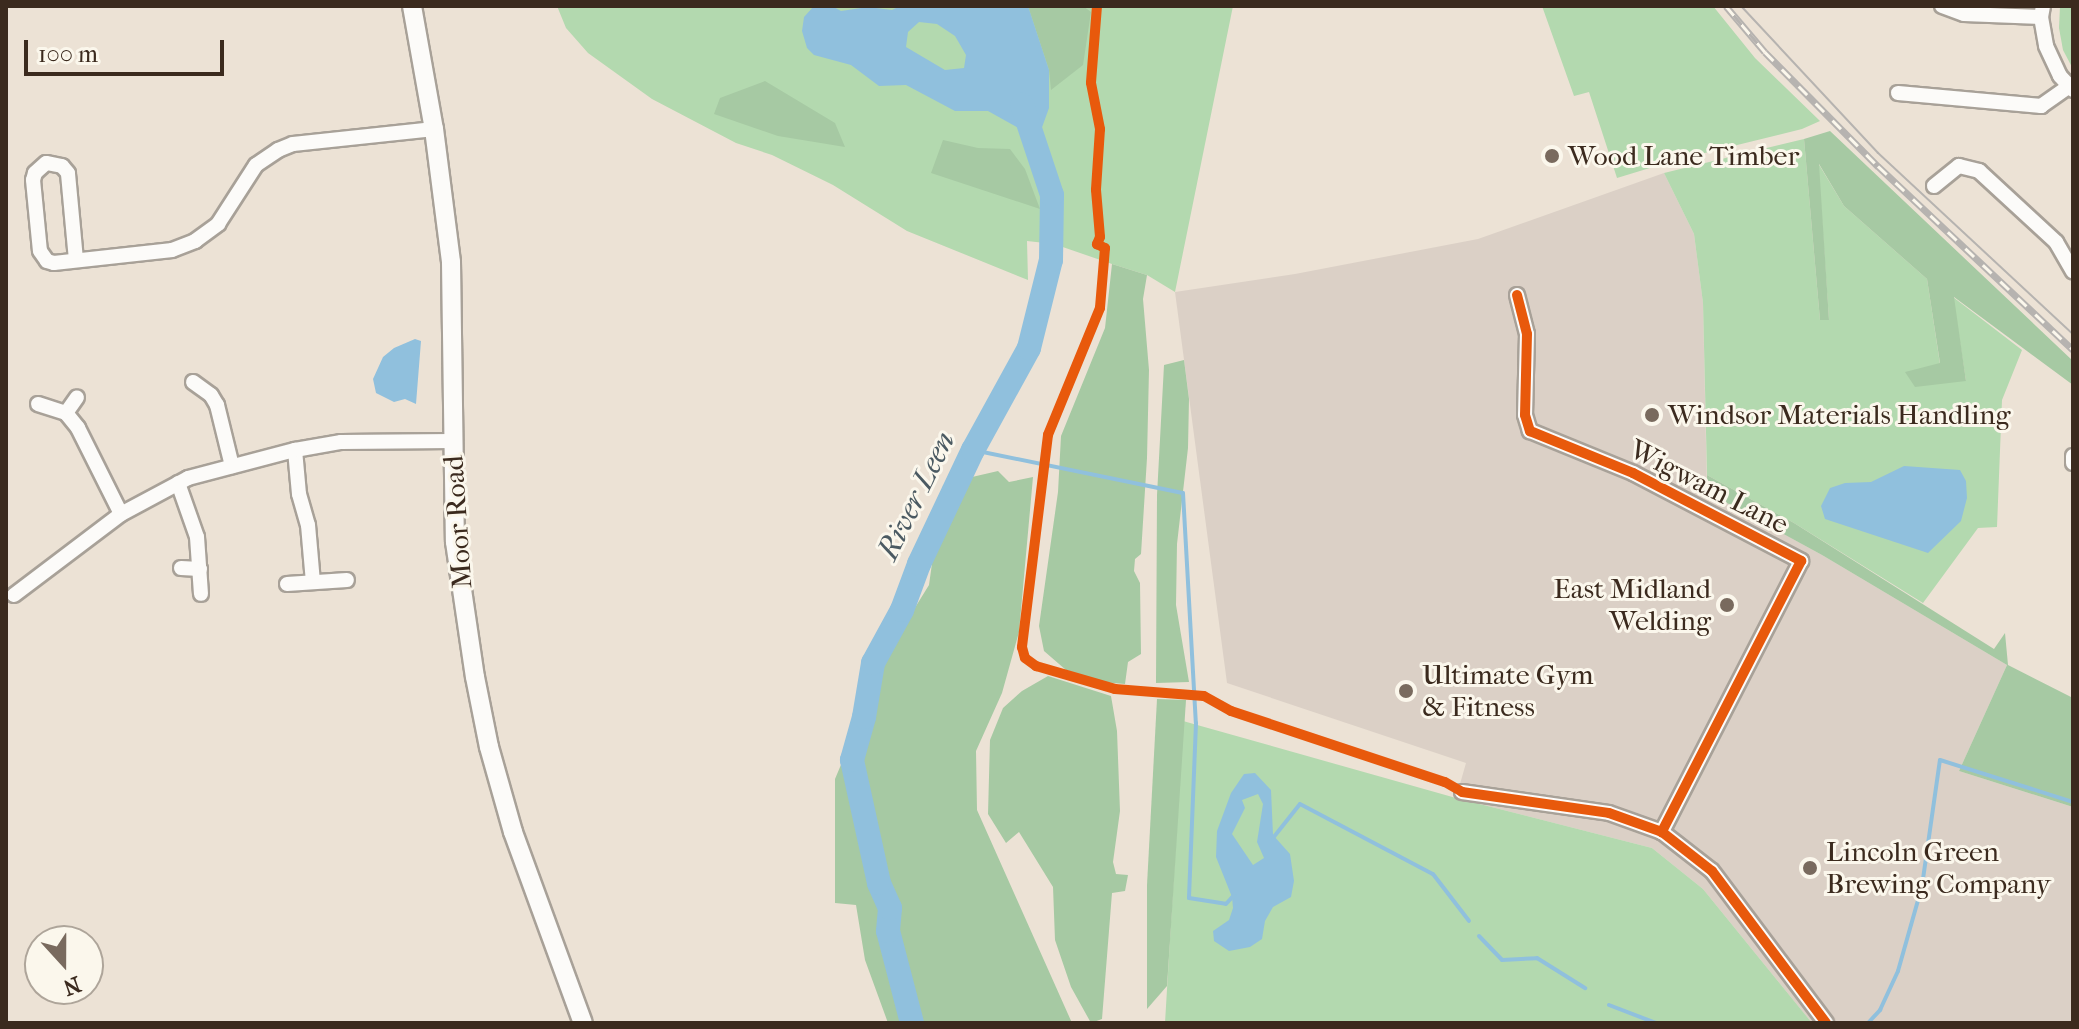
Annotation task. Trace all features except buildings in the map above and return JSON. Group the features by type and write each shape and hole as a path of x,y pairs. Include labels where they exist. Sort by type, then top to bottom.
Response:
{"main road":[{"name":"Moor Road","path":"412,6 434,129 454,301 452,441 455,542 489,747 529,881 583,1023"}],"street":[{"path":"1898,93 2041,106 2071,88 2049,54 2042,12 1964,14 1942,6"},
{"path":"76,260 68,173 62,166 46,163 39,167 33,180 40,251 47,261 54,263 172,250 195,241 218,224 256,165 293,144 434,129"},
{"path":"1937,160 1948,172"},
{"path":"1934,186 1959,166 1979,171 2056,242 2073,271"},
{"name":"Wigwam Lane","path":"1517,295 1527,334 1525,415 1530,431 1633,473 1801,561 1662,832"},
{"path":"193,382 214,399 232,466"},
{"path":"214,399 227,388"},
{"path":"66,413 77,397"},
{"path":"38,404 66,413 102,471 121,514"},
{"path":"14,595 121,514 178,483 295,450 341,442 452,441"},
{"path":"295,450 299,494 308,525 313,582"},
{"path":"2073,456 2073,463"},
{"path":"178,483 192,518 201,594"},
{"path":"181,568 200,569"},
{"path":"287,584 347,580"},
{"path":"1462,792 1609,813 1662,832 1712,871 1826,1023"}],"shaded area":[{"path":"1664,173 1694,234 1703,303 1707,492 1822,555 2007,665 1959,771 2073,807 2073,1023 1812,1023 1703,889 1652,848 1456,798 1466,763 1227,683 1175,292 1295,274 1478,239"}],"green space":[{"path":"557,6 1233,6 1175,292 1147,275 1054,244 1027,241 1028,280 907,231 833,185 772,155 736,143 652,99 588,53 566,28"},
{"path":"1028,6 1083,6 1091,12 1083,65 1051,90 1049,70"},
{"path":"1542,6 1713,6 1755,58 1820,121 1802,129 1617,178 1589,92 1574,96"},
{"path":"2060,6 2073,6 2073,69 2063,50 2059,28"},
{"path":"765,81 835,123 845,147 778,136 714,114 720,98"},
{"path":"1830,131 2073,361 2073,385 1954,297 1966,381 1915,387 1905,372 1940,363 1927,279 1844,206 1819,164 1829,320 1820,320 1804,139"},
{"path":"1804,139 1820,320 1829,320 1818,163 1844,206 1927,279 1940,364 1966,381 1953,297 2022,350 2002,400 1997,527 1978,528 1923,603 1794,523 1707,475 1703,303 1694,234 1664,173"},
{"path":"943,140 978,148 1010,149 1025,169 1040,209 931,173"},
{"path":"1112,264 1147,275 1143,299 1149,370 1147,458 1141,554 1135,559 1134,571 1140,583 1141,654 1128,662 1125,684 1102,682 1066,670 1044,651 1039,626 1058,492 1061,436 1105,328"},
{"path":"1184,360 1189,399 1188,448 1177,544 1176,605 1189,682 1156,683 1157,495 1164,365"},
{"path":"998,471 1009,482 1033,477 1019,632 1002,693 976,751 977,810 1072,1023 888,1023 865,960 856,905 835,903 835,779 890,648 929,585 943,485 957,501 972,477"},
{"path":"1707,475 1794,523 1994,649 2005,633 2008,665 2073,698 2073,807 1959,771 2007,665 1822,555 1707,492"},
{"path":"1048,676 1111,696 1117,731 1120,811 1113,862 1116,874 1128,875 1125,891 1112,893 1102,1019 1091,1023 1071,987 1055,940 1053,887 1019,832 1006,843 988,814 990,740 1003,708 1022,691"},
{"path":"1157,699 1186,700 1167,986 1147,1009 1147,885"},
{"path":"1183,721 1456,798 1652,848 1703,889 1812,1023 1165,1023"}],"water":[{"path":"814,6 832,6 841,11 868,7 892,10 900,6 1028,6 1049,70 1049,108 1040,133 1027,137 1022,130 988,111 955,111 906,85 879,86 851,65 814,55 807,48 802,31 804,17","holes":["919,22 937,24 955,36 966,55 964,68 945,70 906,47 908,32"]},
{"path":"415,339 421,341 416,404 405,399 394,402 376,393 373,379 383,357 394,348"},
{"path":"1904,466 1960,470 1966,481 1967,498 1961,521 1928,553 1825,519 1821,506 1830,488 1845,483 1871,482"},
{"path":"1255,773 1271,790 1273,835 1290,854 1294,881 1291,897 1273,907 1265,921 1262,939 1250,947 1229,951 1214,941 1213,931 1229,920 1233,908 1232,897 1216,857 1217,831 1231,793 1244,774","holes":["1258,794 1263,804 1257,842 1264,858 1253,865 1232,834 1245,808 1242,800"]}],"waterway":[{"name":"River Leen","path":"912,1023 888,931 890,908 879,883 852,760 864,717 873,663 902,610 919,564 973,450 1029,348 1051,260 1052,195 1022,105"},
{"path":"973,450 1183,493 1196,723 1189,898 1226,904 1234,895"},
{"path":"1868,1023 1880,1010 1898,971 1922,886 1940,760 2073,802"},
{"path":"1273,838 1300,804 1433,874 1469,921"},
{"path":"1479,936 1502,960 1537,958 1585,988"},
{"path":"1609,1005 1656,1023"}],"tram line":[{"path":"1741,6 1878,153 2073,334"}],"railway":[{"path":"1726,6 1765,52 1878,166 2073,350"}],"cycle path":[{"path":"1097,6 1091,83 1100,129 1096,190 1100,237 1097,244 1105,248 1100,308 1048,435 1022,647 1025,658 1036,666 1115,689 1204,696 1231,711 1445,782 1462,792 1609,813 1662,832 1712,871 1826,1023"},
{"path":"1517,295 1527,334 1525,415 1530,431 1633,473 1801,561 1662,832"}],"place":[{"name":"Wood Lane Timber","path":"1552,156"},
{"name":"Windsor Materials Handling","path":"1652,415"},
{"name":"East Midland Welding","path":"1727,605"},
{"name":"Ultimate Gym & Fitness","path":"1406,691"},
{"name":"Lincoln Green Brewing Company","path":"1810,868"}]}
